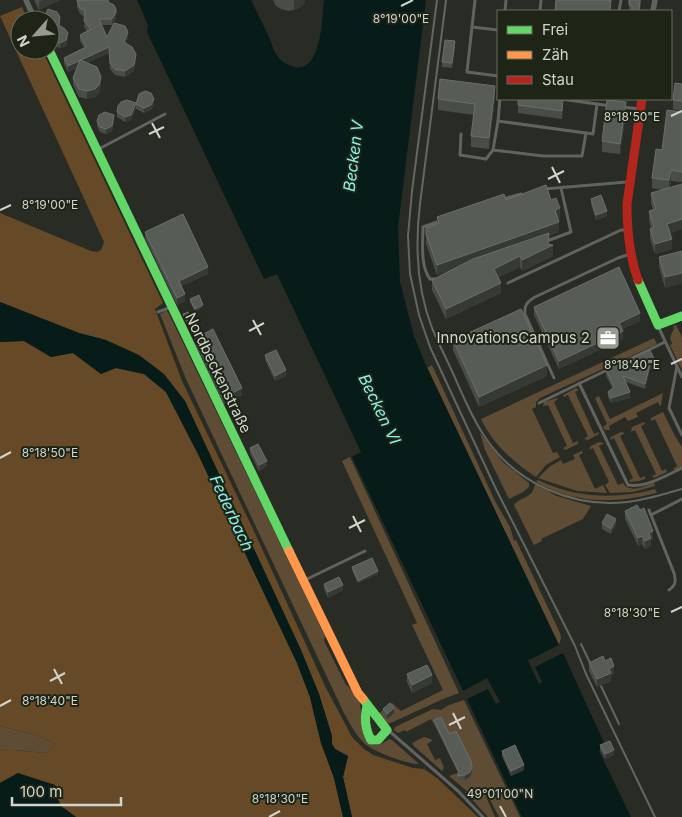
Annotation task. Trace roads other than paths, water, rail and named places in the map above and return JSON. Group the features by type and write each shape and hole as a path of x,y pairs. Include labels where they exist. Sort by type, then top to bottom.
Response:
{"street":[{"name":"Nordbeckenstraße","path":"54,60 354,684 367,706 387,730"},
{"path":"642,100 630,182 627,230 631,254 636,275 658,325 682,316"},
{"path":"367,706 367,732 372,740 382,738 387,730"}],"lane":[{"path":"475,0 467,72 497,76"},
{"path":"472,27 497,30"},
{"path":"461,134 460,155 486,159 493,150 500,100"},
{"path":"568,100 641,110"},
{"path":"498,121 593,134 597,104"},
{"path":"97,150 165,114"},
{"path":"493,150 543,156 582,156 586,133"},
{"path":"542,190 630,182"},
{"path":"544,242 571,232 561,188"},
{"path":"497,201 524,194"},
{"path":"438,279 430,279 425,273 423,227 442,221"},
{"path":"508,283 621,230 627,230"},
{"path":"554,378 525,314 524,308 527,302 568,281 631,254"},
{"path":"158,312 171,307"},
{"path":"658,325 682,377"},
{"path":"538,403 665,342"},
{"path":"677,366 669,408 682,435"},
{"path":"579,384 628,485 633,486 651,481 682,468"},
{"path":"651,515 682,499"},
{"path":"649,510 674,573 676,581 669,590"},
{"path":"303,581 365,551"},
{"name":"Nordbeckenstraße","path":"387,730 402,745 458,791 483,817"}],"water":[{"path":"137,0 251,0 280,59 294,67 303,67 310,61 319,42 324,0 426,0 398,227 400,282 414,336 425,363 559,645 528,661 539,684 542,682 535,667 563,653 606,747 599,751 631,817 522,817 467,699 488,689 496,704 500,702 487,678 463,691 352,457 361,452 277,274 264,279 147,32 148,25"},
{"name":"Federbach","path":"0,302 79,333 106,340 139,355 164,374 185,401 301,650 319,694 332,736 332,744 335,749 348,756 343,777 352,817 343,817 334,778 321,743 310,697 297,663 198,454 166,392 144,374 116,368 101,374 73,353 51,357 24,341 0,342"},
{"path":"18,773 55,785 60,792 57,797 61,806 76,817 0,817 0,783"}],"railway":[{"path":"437,0 412,191 408,236 410,274 419,315 430,347 495,487 575,646 586,674 655,817"},
{"path":"446,0 420,204 418,267 423,298 434,333 468,406 487,440 500,456 514,469 548,490 567,497 607,503 641,500 682,489"},
{"path":"581,644 593,669"},
{"path":"601,686 619,724"}],"place":[{"name":"InnovationsCampus 2","path":"608,338"}],"water label":[{"name":"Becken V","path":"353,156"},
{"name":"Becken VI","path":"380,409"}]}
